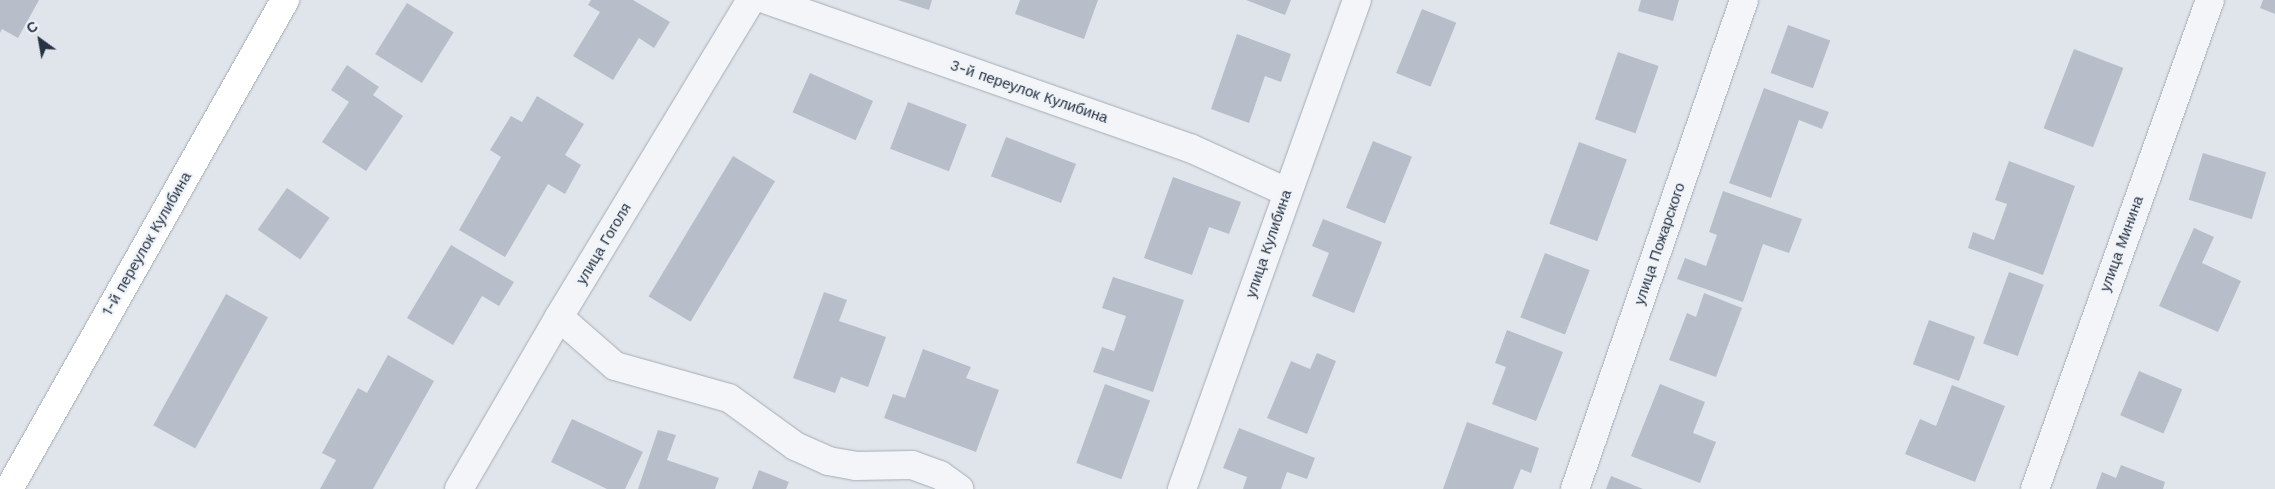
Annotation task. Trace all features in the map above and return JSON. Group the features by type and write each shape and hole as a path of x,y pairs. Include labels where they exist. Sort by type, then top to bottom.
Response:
{"street":[{"name":"1-й переулок Кулибина","path":"9,489 286,0"},
{"name":"улица Гоголя","path":"459,489 559,318 751,0"},
{"name":"3-й переулок Кулибина","path":"767,0 1190,148 1287,192"},
{"name":"улица Кулибина","path":"1182,489 1357,0"},
{"name":"улица Пожарского","path":"1575,489 1744,0"},
{"name":"улица Минина","path":"2035,489 2210,0"},
{"path":"559,318 615,366 729,398 795,446 828,461 856,466 912,464 940,475 959,489"}],"building":[{"path":"0,0 39,0 18,38 2,29 0,33"},
{"path":"591,0 633,0 670,22 654,48 639,38 613,80 573,56 600,12 588,5"},
{"path":"898,0 932,0 929,10"},
{"path":"1020,0 1098,0 1084,39 1015,14"},
{"path":"1246,0 1291,0 1285,15"},
{"path":"1641,0 1679,0 1673,21 1638,11"},
{"path":"2263,0 2275,0 2275,14 2260,8"},
{"path":"407,3 454,32 422,83 375,54"},
{"path":"1422,9 1456,23 1430,87 1396,73"},
{"path":"1788,25 1830,40 1813,88 1771,73"},
{"path":"1237,34 1291,54 1281,82 1265,76 1249,123 1211,109"},
{"path":"2074,49 2123,68 2093,147 2044,128"},
{"path":"1618,52 1659,66 1636,133 1595,119"},
{"path":"347,65 379,87 373,95 403,116 366,171 322,142 349,102 331,90"},
{"path":"810,73 873,101 856,140 793,112"},
{"path":"1764,88 1829,112 1822,129 1799,120 1771,198 1729,183"},
{"path":"537,96 584,124 565,155 581,165 565,194 548,184 505,257 459,230 501,157 490,150 511,116 522,122"},
{"path":"908,102 967,125 949,171 890,149"},
{"path":"1006,137 1076,164 1061,203 991,176"},
{"path":"1373,141 1412,157 1385,223 1346,208"},
{"path":"1579,142 1627,159 1597,241 1549,224"},
{"path":"2203,153 2266,172 2252,219 2189,200"},
{"path":"733,156 775,181 691,322 649,297"},
{"path":"2009,161 2075,186 2043,275 1968,248 1973,232 1994,240 2007,204 1995,200"},
{"path":"1173,177 1241,202 1229,234 1209,227 1192,275 1144,258"},
{"path":"287,188 330,218 300,260 258,230"},
{"path":"1723,191 1802,219 1789,253 1763,244 1743,302 1677,279 1685,258 1706,266 1717,235 1709,232"},
{"path":"1323,219 1382,242 1354,313 1312,296 1329,253 1312,246"},
{"path":"2194,228 2214,237 2202,263 2241,281 2218,332 2159,306"},
{"path":"451,245 514,282 499,306 482,296 453,345 407,318"},
{"path":"1545,253 1590,270 1565,335 1520,317"},
{"path":"2009,272 2044,285 2018,356 1983,343"},
{"path":"1113,277 1184,300 1153,392 1093,372 1102,347 1114,351 1126,316 1102,308"},
{"path":"824,292 847,300 839,321 886,337 868,387 841,377 835,393 793,378"},
{"path":"1704,293 1742,308 1716,377 1669,360 1687,313 1696,317"},
{"path":"226,294 268,317 195,448 153,425"},
{"path":"1929,320 1975,337 1959,381 1913,364"},
{"path":"1507,330 1563,352 1536,421 1492,404 1506,367 1495,363"},
{"path":"923,349 971,367 966,378 999,390 976,452 884,418 893,394 905,398"},
{"path":"1317,353 1336,361 1307,434 1267,418 1291,361 1310,369"},
{"path":"388,355 434,381 373,489 320,489 336,460 322,453 358,388 367,393"},
{"path":"2139,371 2182,389 2164,434 2120,415"},
{"path":"1105,384 1150,400 1121,479 1076,463"},
{"path":"1660,384 1705,402 1693,433 1716,442 1700,483 1631,456"},
{"path":"1952,385 2005,406 1975,482 1905,454 1920,419 1936,426"},
{"path":"572,419 643,452 625,489 607,489 551,462"},
{"path":"1467,422 1539,448 1531,473 1521,469 1513,489 1443,489"},
{"path":"1239,428 1315,458 1307,479 1287,472 1281,489 1243,489 1247,477 1223,468"},
{"path":"658,430 676,435 667,460 719,478 715,489 638,489"},
{"path":"2121,465 2165,482 2163,489 2096,489 2102,472 2116,478"},
{"path":"759,470 789,482 786,489 752,489"},
{"path":"1611,476 1643,489 1606,489"}]}
